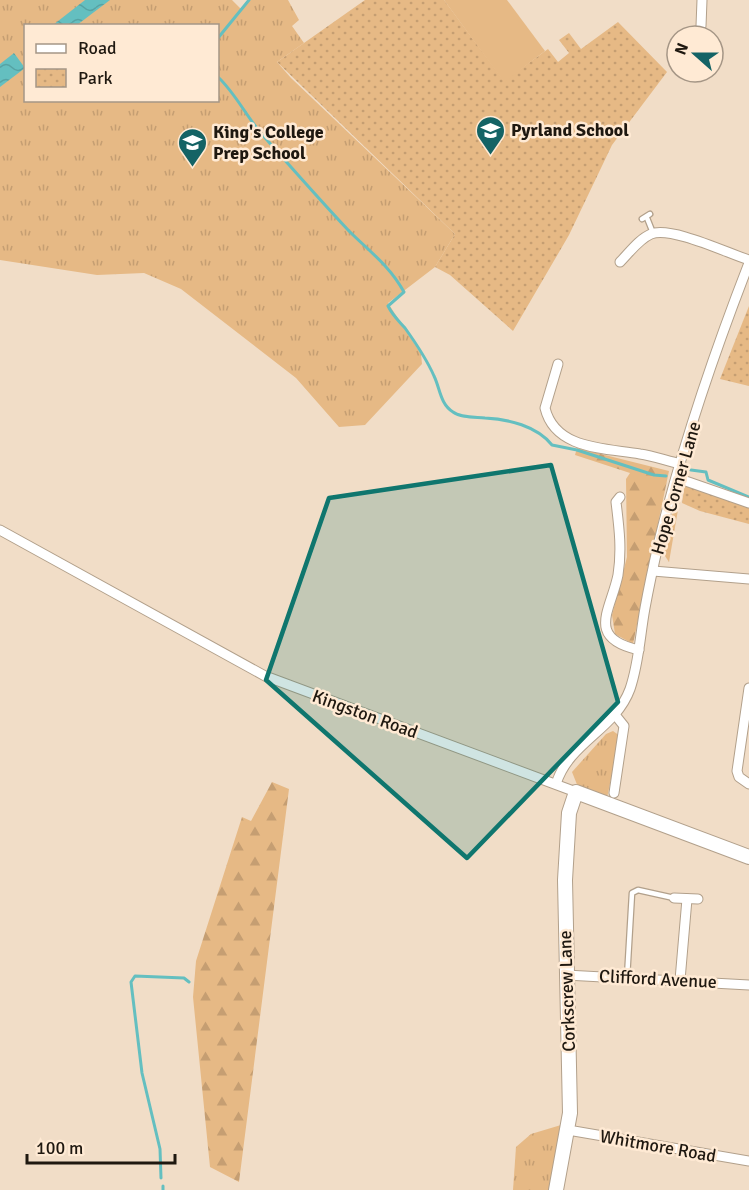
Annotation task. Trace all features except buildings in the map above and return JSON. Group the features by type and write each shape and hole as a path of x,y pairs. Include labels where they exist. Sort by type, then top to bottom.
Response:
{"street":[{"path":"701,24 702,0"},
{"path":"620,262 642,240 653,234 676,235 749,262"},
{"name":"Hope Corner Lane","path":"556,784 562,766 573,753 616,716 629,691 653,571 677,478 723,330 749,262"},
{"path":"558,364 545,408 551,424 562,436 585,444 639,453 681,464"},
{"path":"543,374 553,377"},
{"path":"677,478 749,503"},
{"path":"615,500 620,522 620,558 618,577 604,620 611,638 621,645 639,650"},
{"name":"Kingston Road","path":"0,530 265,676 749,857"},
{"path":"653,571 749,579"},
{"path":"749,688 738,771 739,777 749,784"},
{"path":"614,793 624,726 616,716"},
{"name":"Corkscrew Lane","path":"556,1190 568,1130 571,1098 566,975 566,836 569,813 576,792"},
{"path":"674,898 698,899"},
{"path":"680,980 687,899"},
{"name":"Clifford Avenue","path":"566,975 749,985"},
{"name":"Whitmore Road","path":"568,1130 749,1161"}],"lane":[{"path":"647,217 653,234"},
{"path":"627,978 632,893 638,890 674,898"}],"highlighted area":[{"path":"551,465 618,702 467,858 266,680 329,498"}],"green space":[{"name":"King's College Prep School","path":"0,0 232,0 241,9 249,0 288,0 299,20 292,26 304,43 277,62 455,234 435,267 388,303 421,354 422,364 365,425 339,427 296,378 181,289 144,273 97,275 0,260"},
{"name":"Pyrland School","path":"365,0 444,0 504,81 548,49 558,62 569,53 559,40 569,33 581,49 618,22 665,70 665,75 612,145 569,235 513,331 450,275 435,267 455,234 277,62"},
{"path":"444,0 507,0 545,51 504,82"},
{"path":"749,306 749,386 720,379"},
{"path":"577,448 669,471 633,644 615,634 612,615 627,557 626,479 630,473 575,455"},
{"path":"685,483 749,507 749,524 700,511 682,503"},
{"path":"678,490 680,498 669,562 663,553"},
{"path":"613,731 620,736 607,798 578,787 572,772 606,734"},
{"path":"272,782 289,789 239,1182 210,1167 193,997 196,961 242,817 251,821"},
{"path":"561,1125 549,1190 513,1190 516,1147 531,1134"}],"water":[{"path":"85,0 110,0 78,24 54,24"},
{"path":"14,53 24,69 0,87 0,64"}],"waterway":[{"path":"219,37 249,0"},
{"path":"219,78 260,132 349,231 386,267 398,283 404,292 388,306 424,357 445,405 449,409 464,416 503,420 522,425 546,438 552,445 577,450 654,475 666,476"},
{"path":"691,470 706,472 708,480 749,497"},
{"path":"161,1178 160,1149 142,1073 131,982 135,976 184,978 189,982"}],"place":[{"name":"Pyrland School","path":"490,156"},
{"name":"King's College Prep School","path":"192,168"}]}
